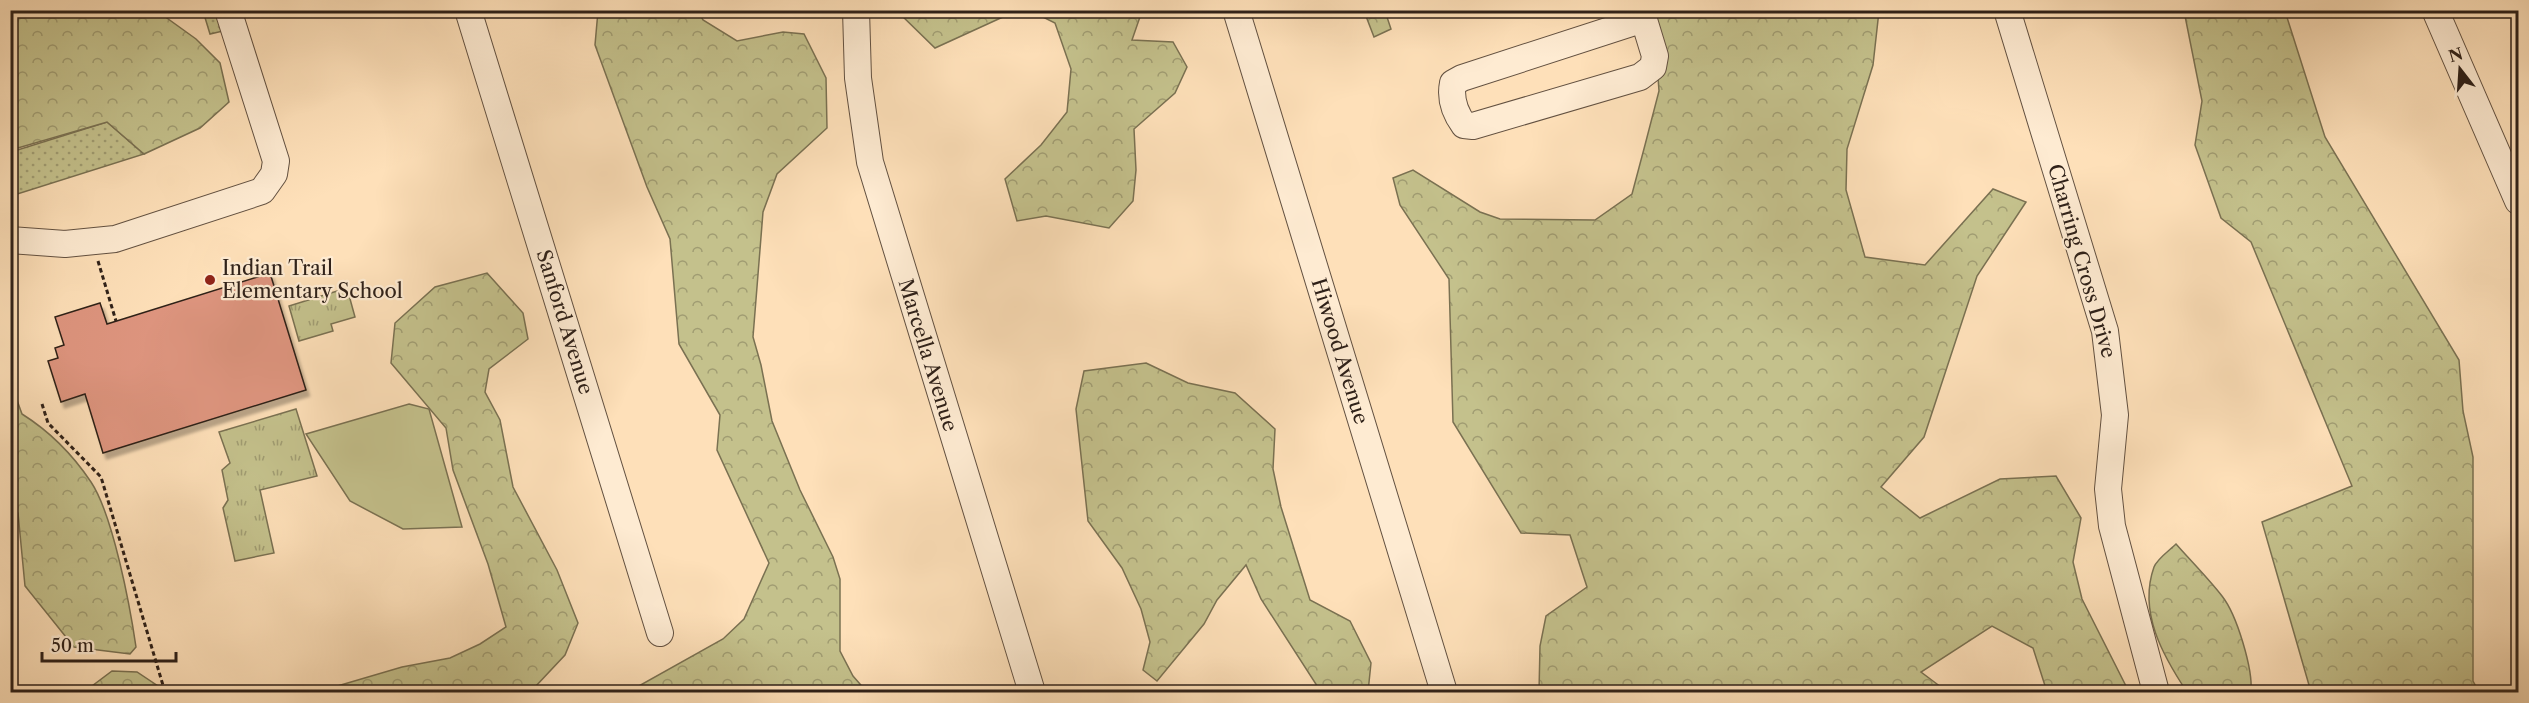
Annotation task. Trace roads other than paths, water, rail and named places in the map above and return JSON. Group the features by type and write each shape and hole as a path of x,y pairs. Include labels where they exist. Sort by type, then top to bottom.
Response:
{"street":[{"path":"10,240 65,244 106,240 262,190 274,174 276,161 228,10"},
{"name":"Sanford Avenue","path":"468,10 660,633"},
{"name":"Marcella Avenue","path":"856,10 858,78 870,162 1032,693"},
{"name":"Hiwood Avenue","path":"1236,10 1444,693"},
{"name":"Charring Cross Drive","path":"2007,10 2105,331 2115,415 2108,489 2112,526 2156,693"},
{"path":"2435,10 2518,201"},
{"path":"1642,15 1655,56 1653,67 1640,77 1473,126 1464,125 1458,117 1451,93 1453,84 1462,78 1642,15"}],"place":[{"name":"Indian Trail Elementary School","path":"210,280"}]}
